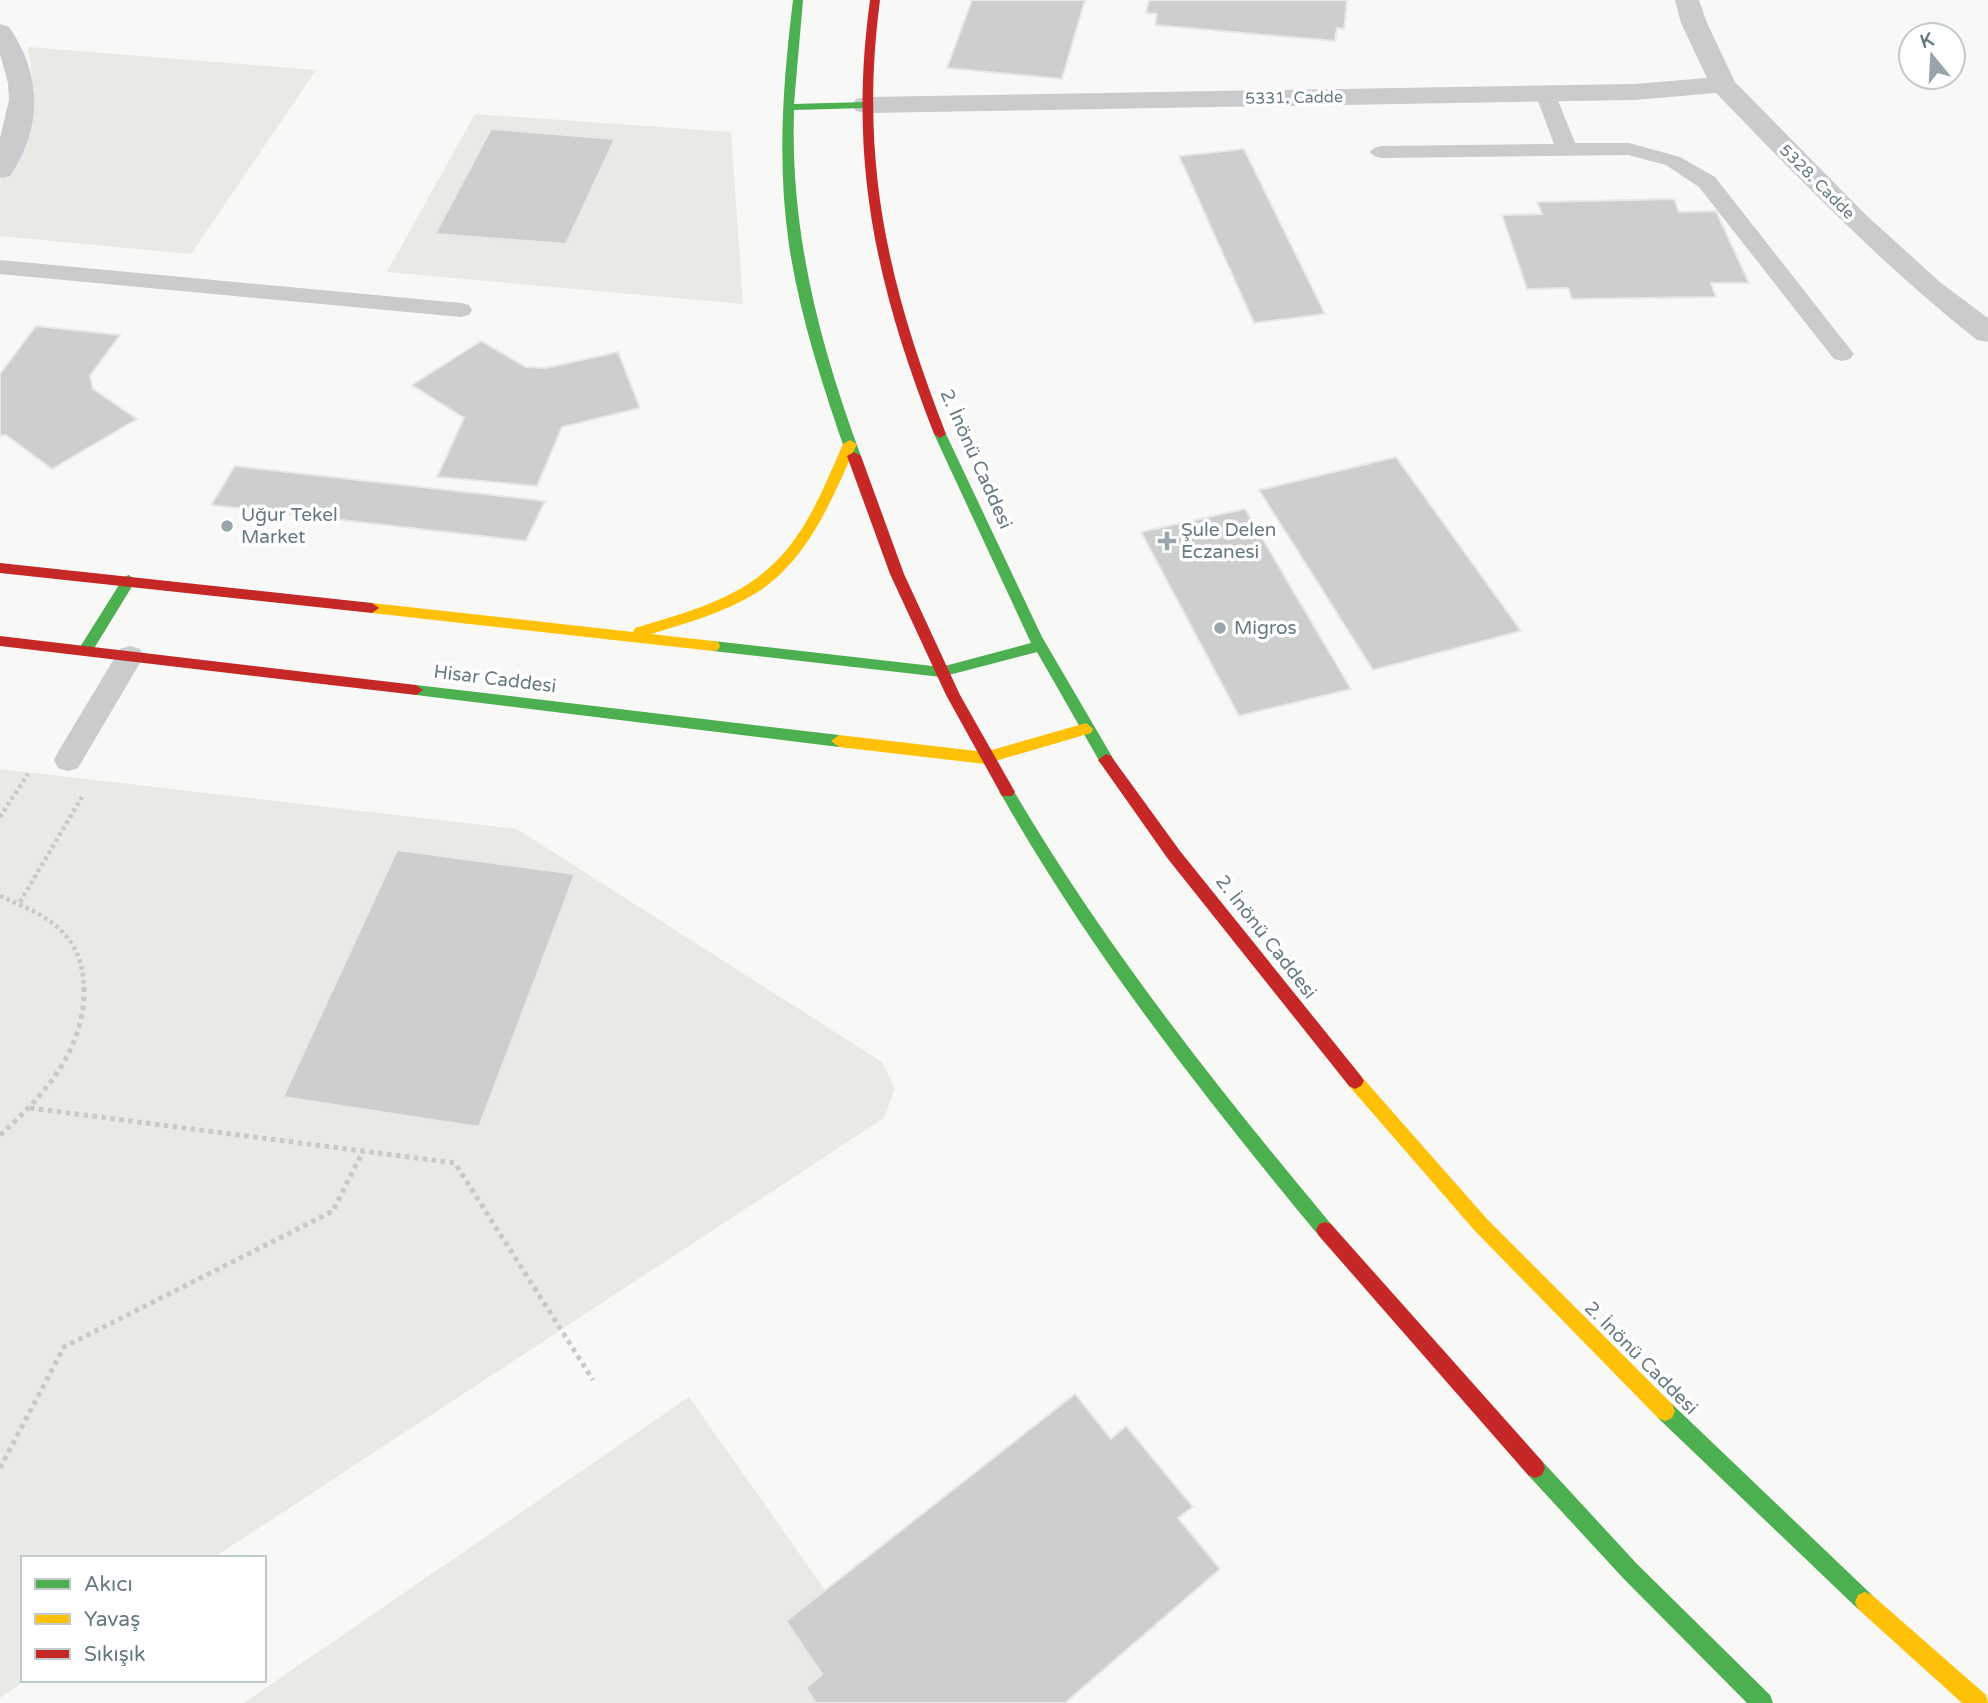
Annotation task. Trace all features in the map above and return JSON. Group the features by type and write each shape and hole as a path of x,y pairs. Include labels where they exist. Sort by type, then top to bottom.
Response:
{"main road":[{"path":"798,0 788,107 788,176 795,246 813,324 850,444 883,537 941,672 985,758 1037,845 1102,942 1203,1083 1323,1231 1544,1481 1762,1703"},
{"name":"2. İnönü Caddesi","path":"875,0 867,56 865,105 868,171 881,253 900,323 959,481 1040,646 1086,729 1175,856 1398,1134 1507,1252 1729,1475 1978,1703"},
{"path":"788,107 865,105"},
{"path":"627,636 714,610 754,590 783,566 816,519 850,444"},
{"path":"0,568 129,580 941,672 1040,646"},
{"path":"85,651 129,580"},
{"name":"Hisar Caddesi","path":"0,641 985,758"},
{"path":"985,758 1086,729"}],"street":[{"name":"5328. Cadde","path":"1687,0 1694,23 1723,85 1856,221 1931,289 1988,333"},
{"path":"0,32 17,59 23,81 22,108 13,144 0,170"},
{"name":"5331. Cadde","path":"865,105 1634,92 1723,85"}],"lane":[{"path":"1545,93 1567,149"},
{"path":"1381,152 1629,149 1652,154 1692,171 1707,182 1842,354"},
{"path":"0,267 461,310"},
{"path":"68,760 130,656"}],"path":[{"path":"0,817 33,766"},
{"path":"20,902 87,788"},
{"path":"0,896 20,902 55,922 79,953 86,991 79,1035 55,1080 30,1108 0,1135"},
{"path":"30,1108 455,1164 593,1380"},
{"path":"0,1468 64,1347 333,1211 363,1151"}],"shaded area":[{"path":"28,47 316,70 191,254 0,236 0,181 26,131 34,91"},
{"path":"475,114 731,132 743,304 387,272"},
{"path":"0,769 517,829 882,1062 895,1089 884,1118 216,1556 21,1556 21,1682 23,1682 0,1698"},
{"path":"689,1397 825,1590 786,1621 822,1674 806,1688 816,1703 244,1703"}],"building":[{"path":"972,0 1085,0 1062,79 947,68"},
{"path":"1149,0 1347,0 1344,29 1337,28 1335,41 1155,25 1157,14 1146,13"},
{"path":"491,129 615,139 566,244 435,234"},
{"path":"1244,149 1325,314 1254,323 1179,156"},
{"path":"1674,199 1679,212 1716,211 1749,283 1711,283 1716,297 1572,299 1568,288 1527,289 1502,215 1542,214 1537,202"},
{"path":"36,326 120,335 90,376 93,389 137,419 52,469 6,435 0,436 0,374"},
{"path":"481,341 526,367 546,368 618,352 640,408 562,427 537,486 437,477 464,418 412,385"},
{"path":"1396,457 1521,631 1373,670 1259,490"},
{"path":"235,466 545,501 526,541 211,505"},
{"path":"1245,509 1351,689 1239,716 1141,532"},
{"path":"397,850 575,874 479,1127 283,1097"},
{"path":"1075,1394 1111,1439 1126,1426 1193,1507 1178,1518 1220,1569 1065,1703 816,1703 806,1688 822,1674 786,1621"}],"traffic: fast":[{"path":"798,0 788,122 791,215 805,298 819,352 854,456"},
{"path":"788,107 865,105"},
{"path":"940,434 1035,637 1106,760"},
{"path":"85,651 129,580"},
{"path":"713,646 941,672 1040,646"},
{"path":"416,690 839,741"},
{"path":"1007,792 1077,908 1116,964 1239,1126 1325,1230"},
{"path":"1665,1411 1865,1602"},
{"path":"1535,1468 1630,1571 1762,1703"}],"traffic: slow":[{"path":"640,632 722,604 751,589 775,571 795,549 813,522 850,444"},
{"path":"372,608 713,646"},
{"path":"839,741 985,758 1086,729"},
{"path":"1355,1081 1481,1225 1665,1411"},
{"path":"1865,1602 1978,1703"}],"traffic: jam":[{"path":"875,0 868,60 866,116 875,210 894,301 940,434"},
{"path":"854,456 897,574 953,695 1007,792"},
{"path":"0,568 372,608"},
{"path":"0,641 416,690"},
{"path":"1106,760 1174,855 1355,1081"},
{"path":"1325,1230 1535,1468"}],"place":[{"name":"Uğur Tekel Market","path":"227,526"},
{"name":"Şule Delen Eczanesi","path":"1167,541"},
{"name":"Migros","path":"1220,628"}]}
